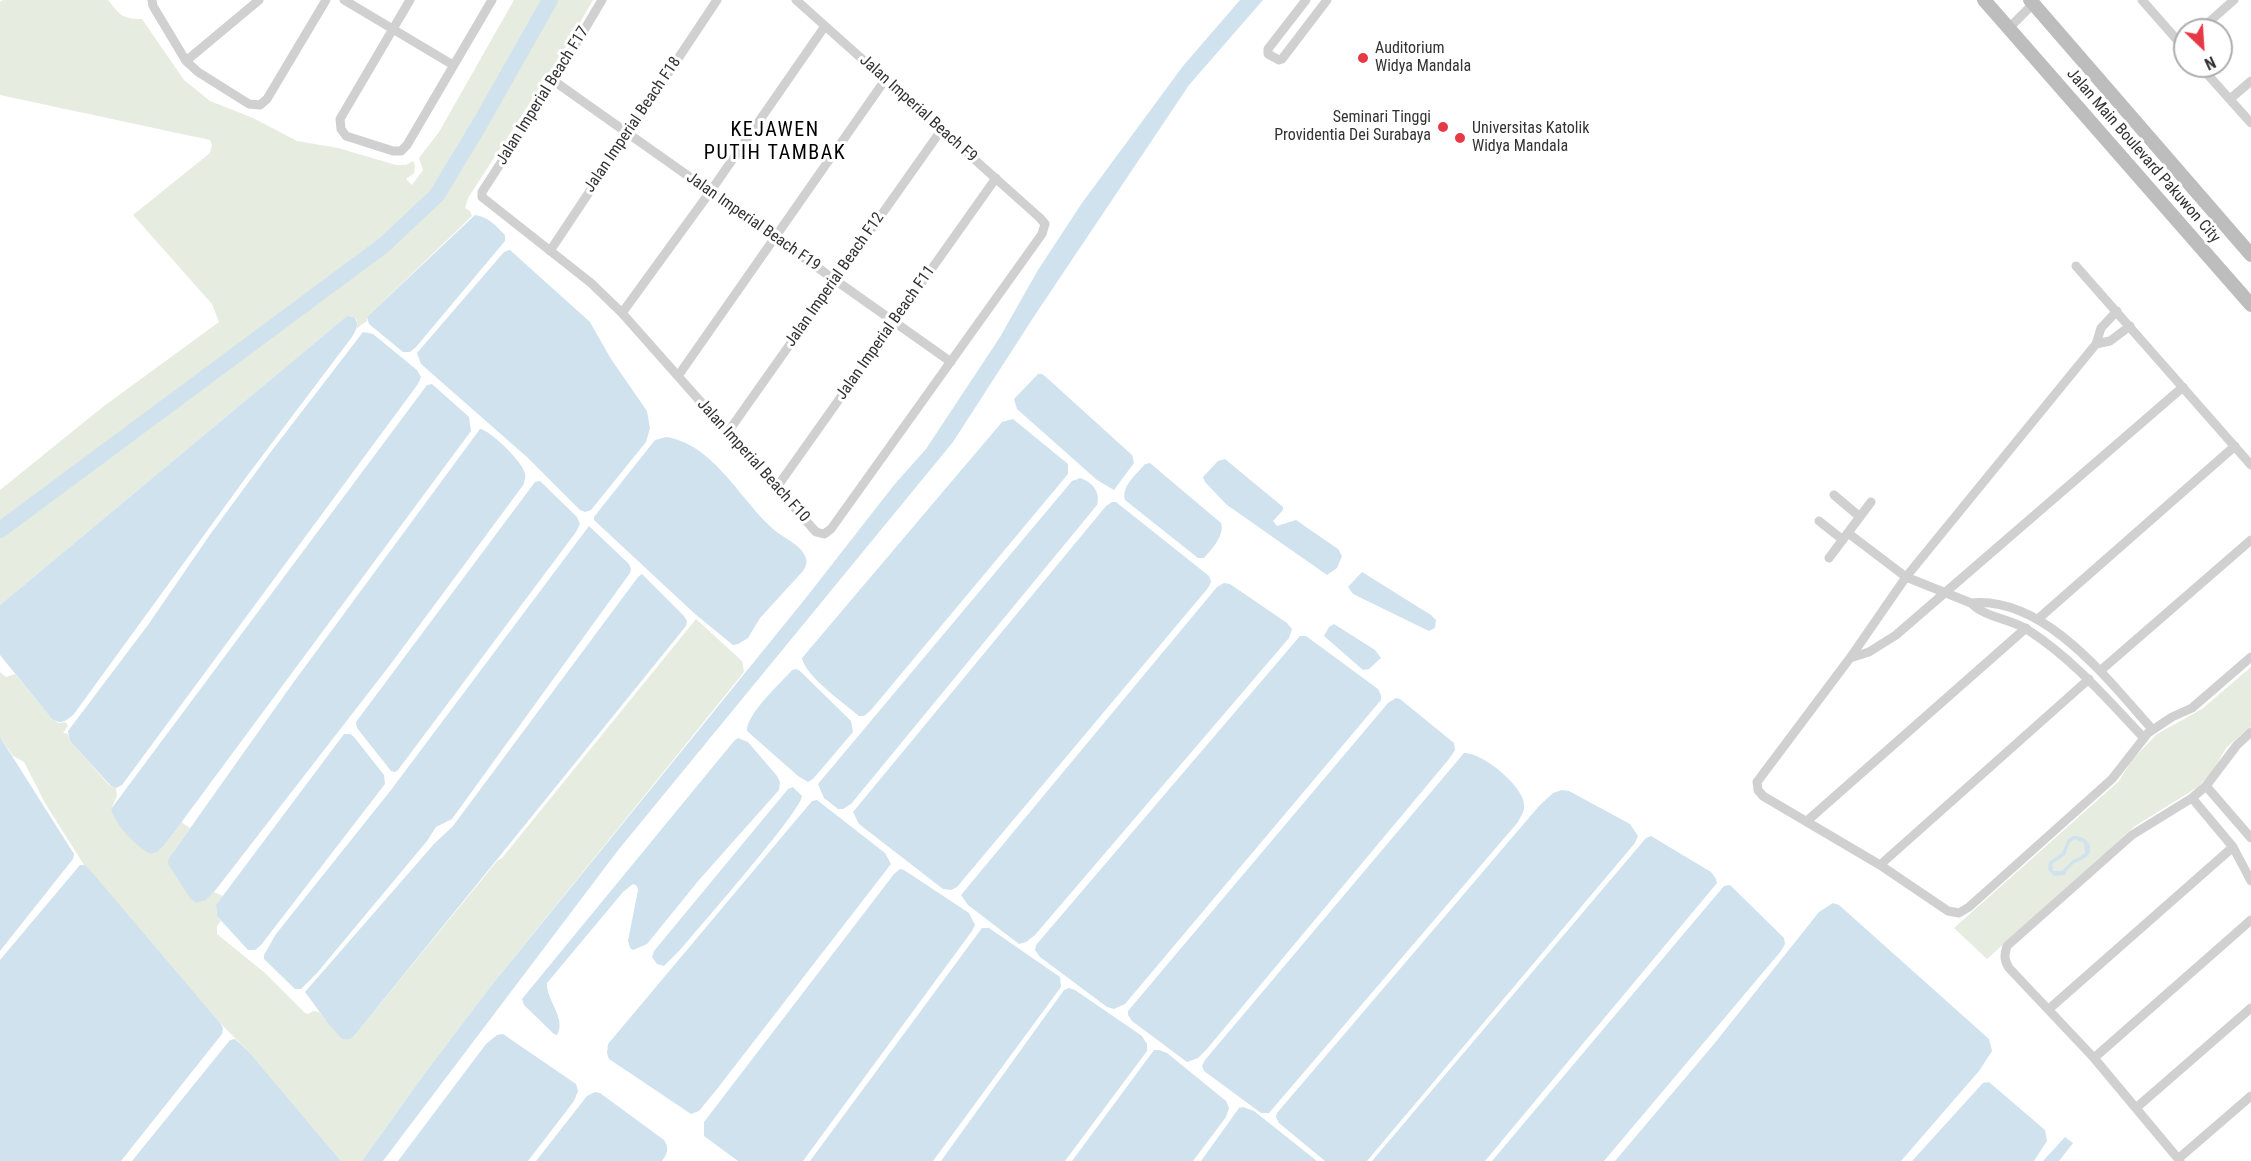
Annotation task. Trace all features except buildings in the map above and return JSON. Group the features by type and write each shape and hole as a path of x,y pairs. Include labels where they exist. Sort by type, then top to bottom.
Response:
{"street":[{"path":"152,0 153,6 186,61 198,72 249,104 260,105 267,99 326,0"},
{"path":"186,61 259,0"},
{"path":"345,0 453,65"},
{"path":"410,0 340,119 341,129 346,136 393,152 401,151 407,145 492,0"},
{"name":"Jalan Imperial Beach F17","path":"482,192 554,81 602,0"},
{"name":"Jalan Imperial Beach F18","path":"550,251 717,0"},
{"name":"Jalan Imperial Beach F9","path":"796,0 1041,218"},
{"path":"1306,0 1268,49 1269,54 1282,59 1327,0"},
{"name":"Jalan Main Boulevard Pakuwon City","path":"1984,0 2251,305"},
{"path":"2142,0 2173,34"},
{"path":"2214,18 2235,0"},
{"name":"Jalan Main Boulevard Pakuwon City","path":"2009,28 2032,2 2251,255"},
{"path":"622,313 710,192 825,26"},
{"path":"2211,78 2251,123"},
{"path":"678,376 885,80"},
{"name":"Jalan Imperial Beach F19","path":"554,81 951,362"},
{"path":"2230,99 2251,81"},
{"name":"Jalan Imperial Beach F12","path":"728,432 942,129"},
{"name":"Jalan Imperial Beach F11","path":"777,487 996,178"},
{"name":"Jalan Imperial Beach F10","path":"482,192 482,197 487,203 591,283 622,313 820,534 828,532 1042,234 1045,224 1041,218"},
{"path":"2076,266 2251,465"},
{"path":"2117,311 2101,328 2096,345 1906,577 1850,658 1757,782 1758,788 1762,796 1880,865 1948,911 1956,913 1964,911 2112,779 2142,737 2152,729 2195,706 2251,657"},
{"path":"2096,345 2110,341 2130,326"},
{"path":"1850,658 1863,655 1886,643 2183,387"},
{"path":"2038,619 2235,446"},
{"path":"1834,495 1860,517"},
{"path":"1829,558 1871,502"},
{"path":"1819,521 1906,577 1971,603 1983,602 1999,605 2038,619 2068,640 2100,671 2152,729"},
{"path":"2100,671 2251,540"},
{"path":"1971,603 1978,611 1998,616 2026,628 2057,650 2089,679 2142,737"},
{"path":"1807,821 2026,628"},
{"path":"1880,865 2089,679"},
{"path":"2251,732 2206,786 2192,798 2132,835 2007,946 2004,957 2009,968 2094,1058 2179,1160 2251,1096"},
{"path":"2206,786 2250,835"},
{"path":"2192,798 2233,847 2251,880"},
{"path":"2049,1009 2233,847"},
{"path":"2094,1058 2251,920"},
{"path":"2136,1108 2251,1008"}],"shaded area":[{"path":"3,0 108,0 122,15 142,19 184,80 210,101 253,118 297,141 338,148 396,165 406,165 413,161 414,173 406,179 412,185 423,170 419,158 439,132 514,0 593,0 561,55 468,198 465,208 472,216 367,317 367,321 357,328 357,320 347,316 0,605 0,490 104,406 219,322 212,304 133,215 210,153 212,145 210,140 0,95 0,2"},
{"path":"696,619 742,661 744,672 491,986 362,1161 341,1161 249,1052 220,1023 84,865 45,803 24,762 13,756 0,737 0,672 6,677 15,674 52,719 58,723 66,722 68,726 63,733 68,734 70,741 110,786 116,788 117,796 111,809 144,850 150,854 166,843 181,822 190,828 169,858 206,900 214,892 223,896 216,906 217,916 221,921 217,926 217,934 265,973 305,1013 319,1012 342,1039 349,1039 354,1036 497,861 502,858"},
{"path":"2251,667 2251,726 2226,748 2213,771 2198,787 2135,826 1987,959 1954,928 2119,781 2132,760 2157,734 2202,709"}],"water":[{"path":"1240,0 1263,0 1189,85 953,442 619,849 383,1161 362,1161 491,986 805,599 894,485 926,449 1000,337 1038,270 1082,203 1183,66"},
{"path":"475,215 495,225 505,235 505,241 416,347 410,352 403,352 369,324 367,317"},
{"path":"510,250 590,322 611,359 647,411 650,428 646,442 591,510 585,512 580,510 528,458 421,364 417,353 504,252"},
{"path":"347,316 354,317 357,322 352,337 247,476 74,714 63,721 58,722 52,719 0,655 0,605"},
{"path":"363,332 373,334 417,370 421,377 418,384 122,785 116,788 111,786 70,741 68,731 148,625 270,453"},
{"path":"1038,374 1046,377 1132,455 1134,463 1114,490 1097,480 1017,409 1014,399"},
{"path":"432,384 469,417 471,431 166,843 157,852 150,854 138,846 127,834 117,822 111,809 427,385"},
{"path":"1013,419 1068,464 1068,474 871,710 864,716 859,716 810,673 802,658 1002,422"},
{"path":"480,429 498,441 519,462 525,474 524,484 390,665 214,892 206,900 196,903 190,898 168,864 169,858 293,683"},
{"path":"666,437 698,450 711,461 760,516 798,547 806,559 803,571 760,618 748,638 738,644 733,645 695,614 594,520 594,517 655,440"},
{"path":"1225,459 1283,507 1273,521 1277,526 1296,520 1338,549 1342,556 1337,568 1327,575 1227,505 1203,477 1218,461"},
{"path":"1150,463 1221,523 1219,537 1204,558 1198,558 1125,500 1125,490 1130,480 1145,464"},
{"path":"1080,478 1088,482 1097,492 1097,505 851,804 838,809 824,798 818,784 1072,481"},
{"path":"540,481 577,517 580,524 576,532 398,770 391,771 357,728 356,722 535,482"},
{"path":"1116,502 1209,576 1211,582 957,887 951,890 943,889 859,824 853,812 1106,506"},
{"path":"589,526 629,564 630,573 452,819 436,827 427,841 317,973 301,989 295,989 264,959 276,934 391,790"},
{"path":"1362,572 1431,615 1436,620 1435,628 1429,631 1353,594 1348,587"},
{"path":"642,574 684,616 687,621 686,626 354,1036 350,1039 342,1039 305,992 434,844 453,826"},
{"path":"1224,583 1230,584 1287,623 1292,629 1289,638 1035,935 1019,944 968,905 961,895 1217,587"},
{"path":"1334,624 1375,650 1381,658 1369,669 1363,670 1324,636 1329,627"},
{"path":"1300,636 1306,636 1378,689 1381,700 1125,1004 1114,1009 1107,1007 1040,957 1035,950 1036,945"},
{"path":"796,669 851,721 853,732 808,782 798,776 747,731 748,724 758,708 792,670"},
{"path":"1396,698 1454,743 1455,750 1207,1049 1198,1058 1187,1062 1132,1021 1128,1011 1388,703"},
{"path":"344,734 354,737 384,775 385,784 261,945 255,950 248,950 217,916 216,905"},
{"path":"0,737 74,854 73,859 0,951"},
{"path":"738,738 748,742 777,776 780,782 779,790 699,880 647,944 633,950 628,941 637,886 633,884 623,892 547,983 560,1023 557,1035 554,1034 524,1005 522,999"},
{"path":"1464,753 1472,754 1491,764 1517,788 1524,807 1518,822 1269,1113 1261,1113 1204,1071 1202,1066 1205,1060"},
{"path":"793,787 802,796 785,823 680,950 664,966 657,964 652,957 654,951 788,789"},
{"path":"1562,790 1569,791 1630,824 1638,836 1635,843 1367,1161 1325,1161 1279,1123 1277,1113 1539,806 1553,793"},
{"path":"817,800 885,853 891,864 717,1089 699,1111 691,1114 609,1059 608,1044 812,801"},
{"path":"1651,836 1711,872 1717,883 1485,1161 1372,1161 1646,838"},
{"path":"2073,836 2084,839 2090,846 2090,853 2075,863 2064,875 2054,876 2048,869 2049,862 2062,853 2068,839","holes":["2075,839 2084,843 2085,853 2073,860 2062,871 2053,871 2052,864 2065,855 2070,842"]},
{"path":"80,865 89,869 220,1023 223,1028 222,1034 121,1161 0,1161 0,960"},
{"path":"900,869 969,913 975,925 972,931 803,1161 738,1161 704,1136 704,1122"},
{"path":"1730,885 1784,938 1785,944 1604,1161 1492,1161 1724,886"},
{"path":"1833,903 1839,905 1989,1039 1992,1051 1979,1071 1901,1161 1615,1161 1714,1044 1819,912"},
{"path":"982,928 989,928 1060,977 1061,987 933,1161 810,1161"},
{"path":"1069,988 1142,1036 1147,1044 1147,1051 1065,1161 941,1161 1064,990"},
{"path":"503,1034 576,1084 578,1091 574,1101 528,1161 398,1161 486,1044 497,1035"},
{"path":"235,1039 249,1052 341,1161 132,1161 230,1040"},
{"path":"1154,1050 1167,1053 1226,1101 1229,1108 1226,1117 1193,1161 1072,1161"},
{"path":"1989,1082 2045,1130 2047,1141 2034,1161 1912,1161 1983,1083"},
{"path":"595,1092 600,1093 664,1140 667,1150 662,1161 536,1161 587,1096"},
{"path":"1239,1108 1254,1111 1317,1161 1201,1161"},
{"path":"2065,1137 2073,1143 2059,1161 2043,1161"}],"waterway":[{"path":"0,530 384,245 437,195 550,0"}],"place":[{"name":"Auditorium Widya Mandala","path":"1363,58"},
{"name":"Seminari Tinggi Providentia Dei Surabaya","path":"1443,127"},
{"name":"Universitas Katolik Widya Mandala","path":"1460,138"}],"district":[{"name":"KEJAWEN PUTIH TAMBAK","path":"775,142"}]}
